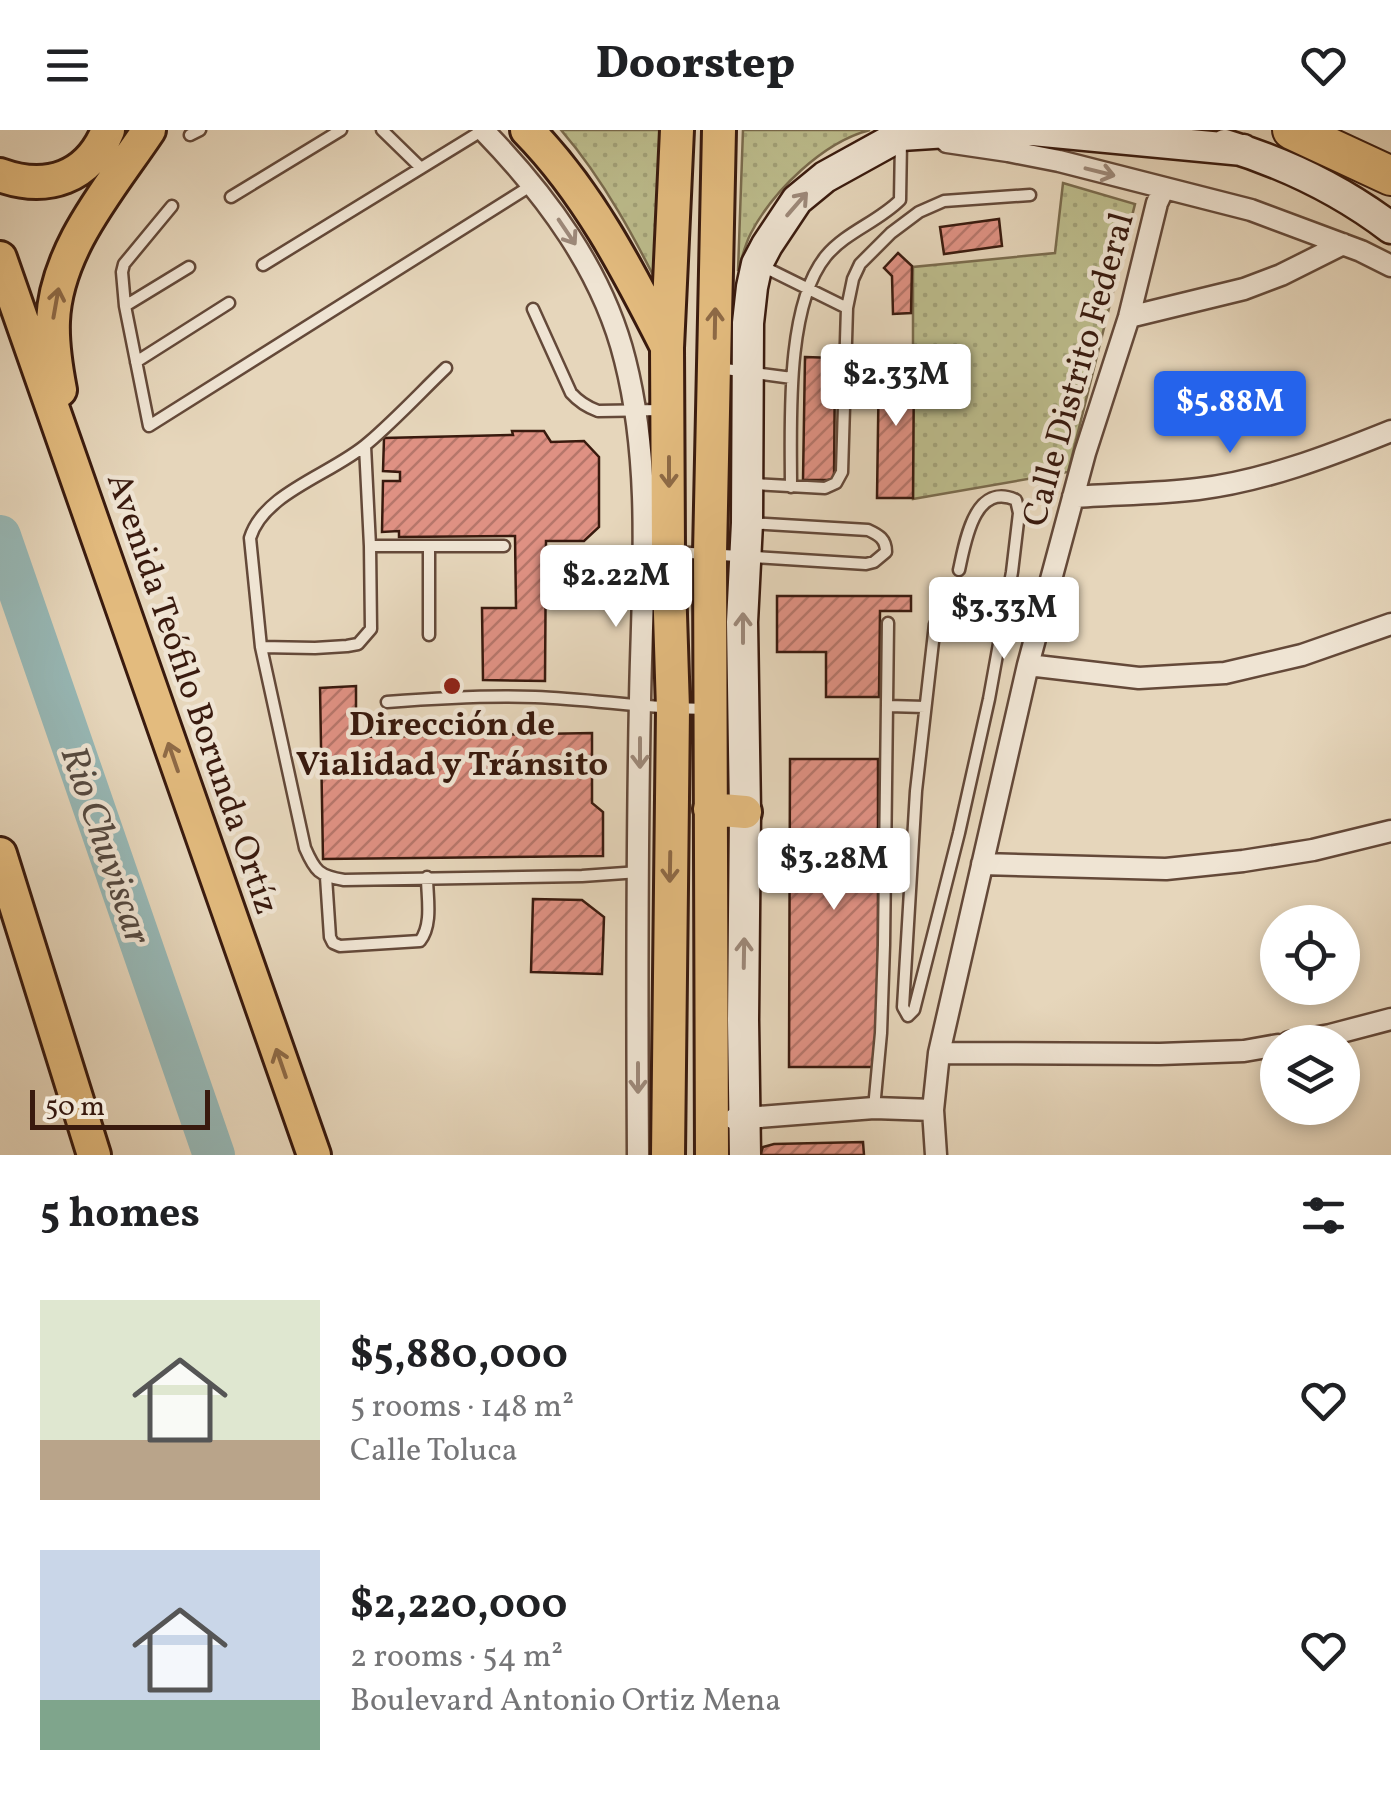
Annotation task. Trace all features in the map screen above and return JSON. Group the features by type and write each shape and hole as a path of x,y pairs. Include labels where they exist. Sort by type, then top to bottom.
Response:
{"highway":[{"path":"1292,130 1391,176"},
{"path":"1354,130 1391,150"}],"main road":[{"path":"0,174 41,184 76,174 100,150 108,130"},
{"path":"84,502 57,375 53,320 59,287 73,250 90,217 149,130"},
{"path":"527,130 594,214 668,348"},
{"path":"668,1155 673,709 656,551 669,410 677,130"},
{"path":"712,1155 728,1119 727,1020 710,809 710,554 731,370 719,130"},
{"name":"Avenida Teófilo Borunda Ortíz","path":"0,258 314,1155"},
{"path":"710,809 745,812"},
{"path":"0,854 94,1155"}],"street":[{"path":"483,130 533,185 583,256 612,318 625,358 635,411 656,551 640,705 638,1155"},
{"path":"727,1020 745,812 742,622 747,523 747,484 731,370 748,323 758,264 767,245 797,200 826,176 898,133 1033,130 1243,150"},
{"path":"1178,130 1296,170 1391,228"},
{"path":"898,133 1008,150 1251,210 1391,266"},
{"name":"Calle Distrito Federal","path":"936,1155 934,1110 939,1052 1028,665 1085,453 1130,316 1164,188"},
{"path":"1130,316 1244,289 1343,244"},
{"path":"1074,497 1200,488 1276,472 1391,431"},
{"path":"1028,665 1138,678 1224,673 1302,655 1391,624"},
{"path":"982,864 1166,870 1313,850 1391,831"},
{"path":"1360,1027 1391,1019"},
{"path":"939,1052 1160,1054 1260,1048"},
{"path":"745,1155 728,1119 874,1108 934,1110"}],"lane":[{"path":"231,197 341,130"},
{"path":"382,130 421,168"},
{"path":"263,265 483,130"},
{"path":"791,487 794,354 808,287 828,253 900,200 898,133"},
{"path":"172,206 124,264 122,272 124,306 149,426 533,185"},
{"path":"747,484 825,488 836,483 842,472 847,308 860,264 919,212 944,201 1030,195"},
{"path":"758,264 847,308"},
{"path":"124,306 189,267"},
{"path":"136,362 229,303"},
{"path":"534,310 576,400 598,411 669,410"},
{"path":"446,368 365,446 283,497 254,524 250,538 261,647 305,848 316,870 326,878 344,880 639,872"},
{"path":"731,370 792,378"},
{"path":"261,647 347,646 366,637 372,616 365,446"},
{"path":"935,624 916,792 903,1008 908,1016 914,1010 960,833 989,699 1020,514 1011,496 988,500 974,516 959,570"},
{"path":"656,551 866,564 886,552 884,541 868,530 747,523"},
{"path":"370,546 504,546"},
{"path":"429,546 429,636"},
{"path":"874,1108 882,998 888,623"},
{"path":"388,702 534,696 673,709 744,704"},
{"path":"888,706 925,707"},
{"path":"326,878 330,937 340,946 420,940 428,926 427,877"}],"green space":[{"path":"561,130 666,130 665,299 618,211"},
{"path":"743,130 870,130 835,145 786,185 751,233 738,271"},
{"path":"1063,183 1135,204 1068,472 913,499 913,267 1055,253"}],"building":[{"path":"999,219 1002,246 944,254 940,227"},
{"path":"898,253 912,266 911,313 893,314 892,276 884,268"},
{"path":"805,357 835,358 834,480 803,480"},
{"path":"879,360 914,360 913,498 877,498"},
{"path":"512,431 544,431 551,442 584,441 599,457 599,527 584,541 546,541 545,681 483,680 482,608 516,608 515,536 399,537 399,531 382,532 383,481 400,481 400,472 383,471 384,438 513,435"},
{"path":"777,596 911,596 911,611 880,611 879,697 826,697 826,652 777,652"},
{"path":"356,686 356,737 592,733 592,803 603,812 603,856 323,859 320,688"},
{"path":"790,759 878,759 878,1067 789,1067"},
{"path":"533,899 582,900 604,917 602,974 531,972"},
{"path":"863,1142 864,1155 760,1155 763,1147 774,1144"}],"waterway":[{"name":"Rio Chuviscar","path":"0,536 214,1155"}],"place":[{"name":"Dirección de Vialidad y Tránsito","path":"452,686"}]}
